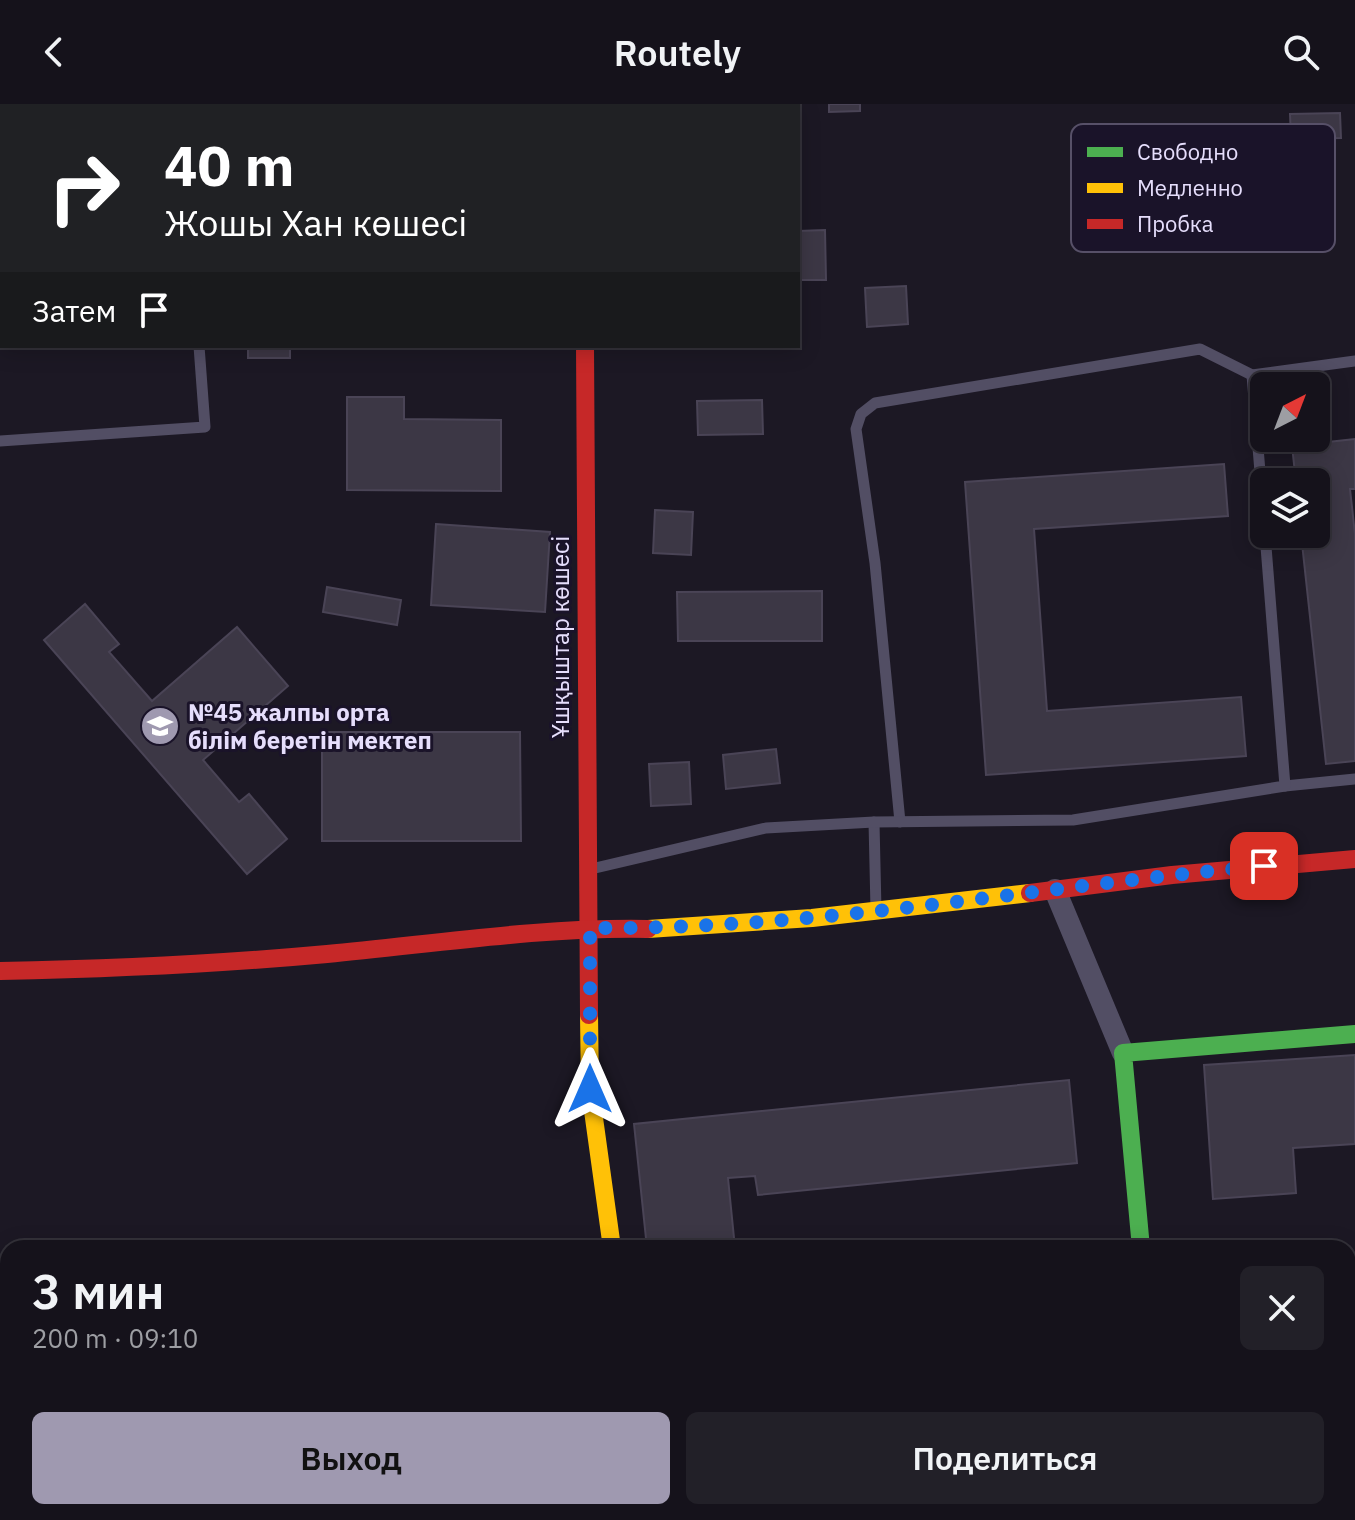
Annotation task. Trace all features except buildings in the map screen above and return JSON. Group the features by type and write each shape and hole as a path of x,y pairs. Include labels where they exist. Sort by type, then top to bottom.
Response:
{"street":[{"name":"Ұшқыштар көшесі","path":"585,348 586,870 590,928 590,1089 611,1240"},
{"path":"0,971 110,969 310,955 590,928 655,929 812,918 1172,875 1355,859"},
{"path":"1055,890 1123,1053 1140,1240"},
{"path":"1123,1053 1355,1034"}],"lane":[{"path":"0,441 205,427 199,348"},
{"path":"900,822 875,563 856,429 861,414 875,403 1200,349 1250,374"},
{"path":"1274,372 1355,361"},
{"path":"1266,548 1285,786"},
{"path":"586,870 766,828 874,822 1073,820 1285,786 1355,779"},
{"path":"874,822 876,910"}],"traffic: fast":[{"path":"1140,1240 1123,1053 1355,1034"}],"traffic: slow":[{"path":"648,929 812,918 1030,893"},
{"path":"589,1015 590,1089 611,1240"}],"traffic: jam":[{"path":"585,348 589,1015"},
{"path":"1030,893 1172,875 1355,859"},
{"path":"0,971 204,963 528,933 648,929"}],"place":[{"name":"№45 жалпы орта білім беретін мектеп","path":"160,726"}],"route":[{"path":"590,1089 590,928 655,929 812,918 1264,866"}]}
